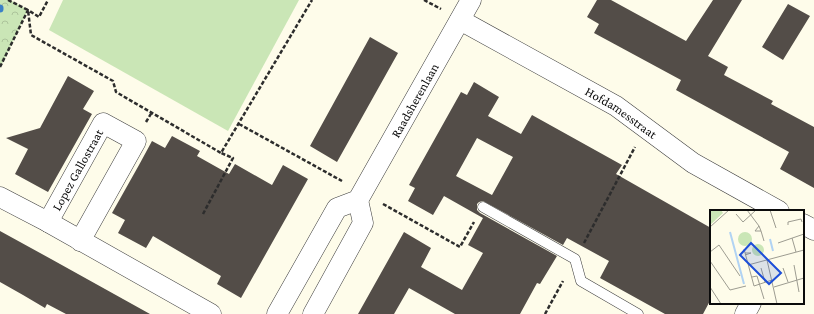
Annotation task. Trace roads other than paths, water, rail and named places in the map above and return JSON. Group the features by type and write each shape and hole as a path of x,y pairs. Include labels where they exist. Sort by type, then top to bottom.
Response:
{"street":[{"name":"Raadsherenlaan","path":"360,197 471,0"},
{"name":"Hofdamesstraat","path":"460,20 616,106 646,127 693,164 777,210"},
{"name":"Lopez Gallostraat","path":"48,222 103,123 136,141 80,241"},
{"name":"Lopez Gallostraat","path":"0,197 48,222 211,314"},
{"path":"277,314 337,208 360,197 364,223 313,314"},
{"path":"804,225 814,230"},
{"path":"745,314 750,304"}],"lane":[{"path":"483,207 575,259 581,281 638,314"}]}
